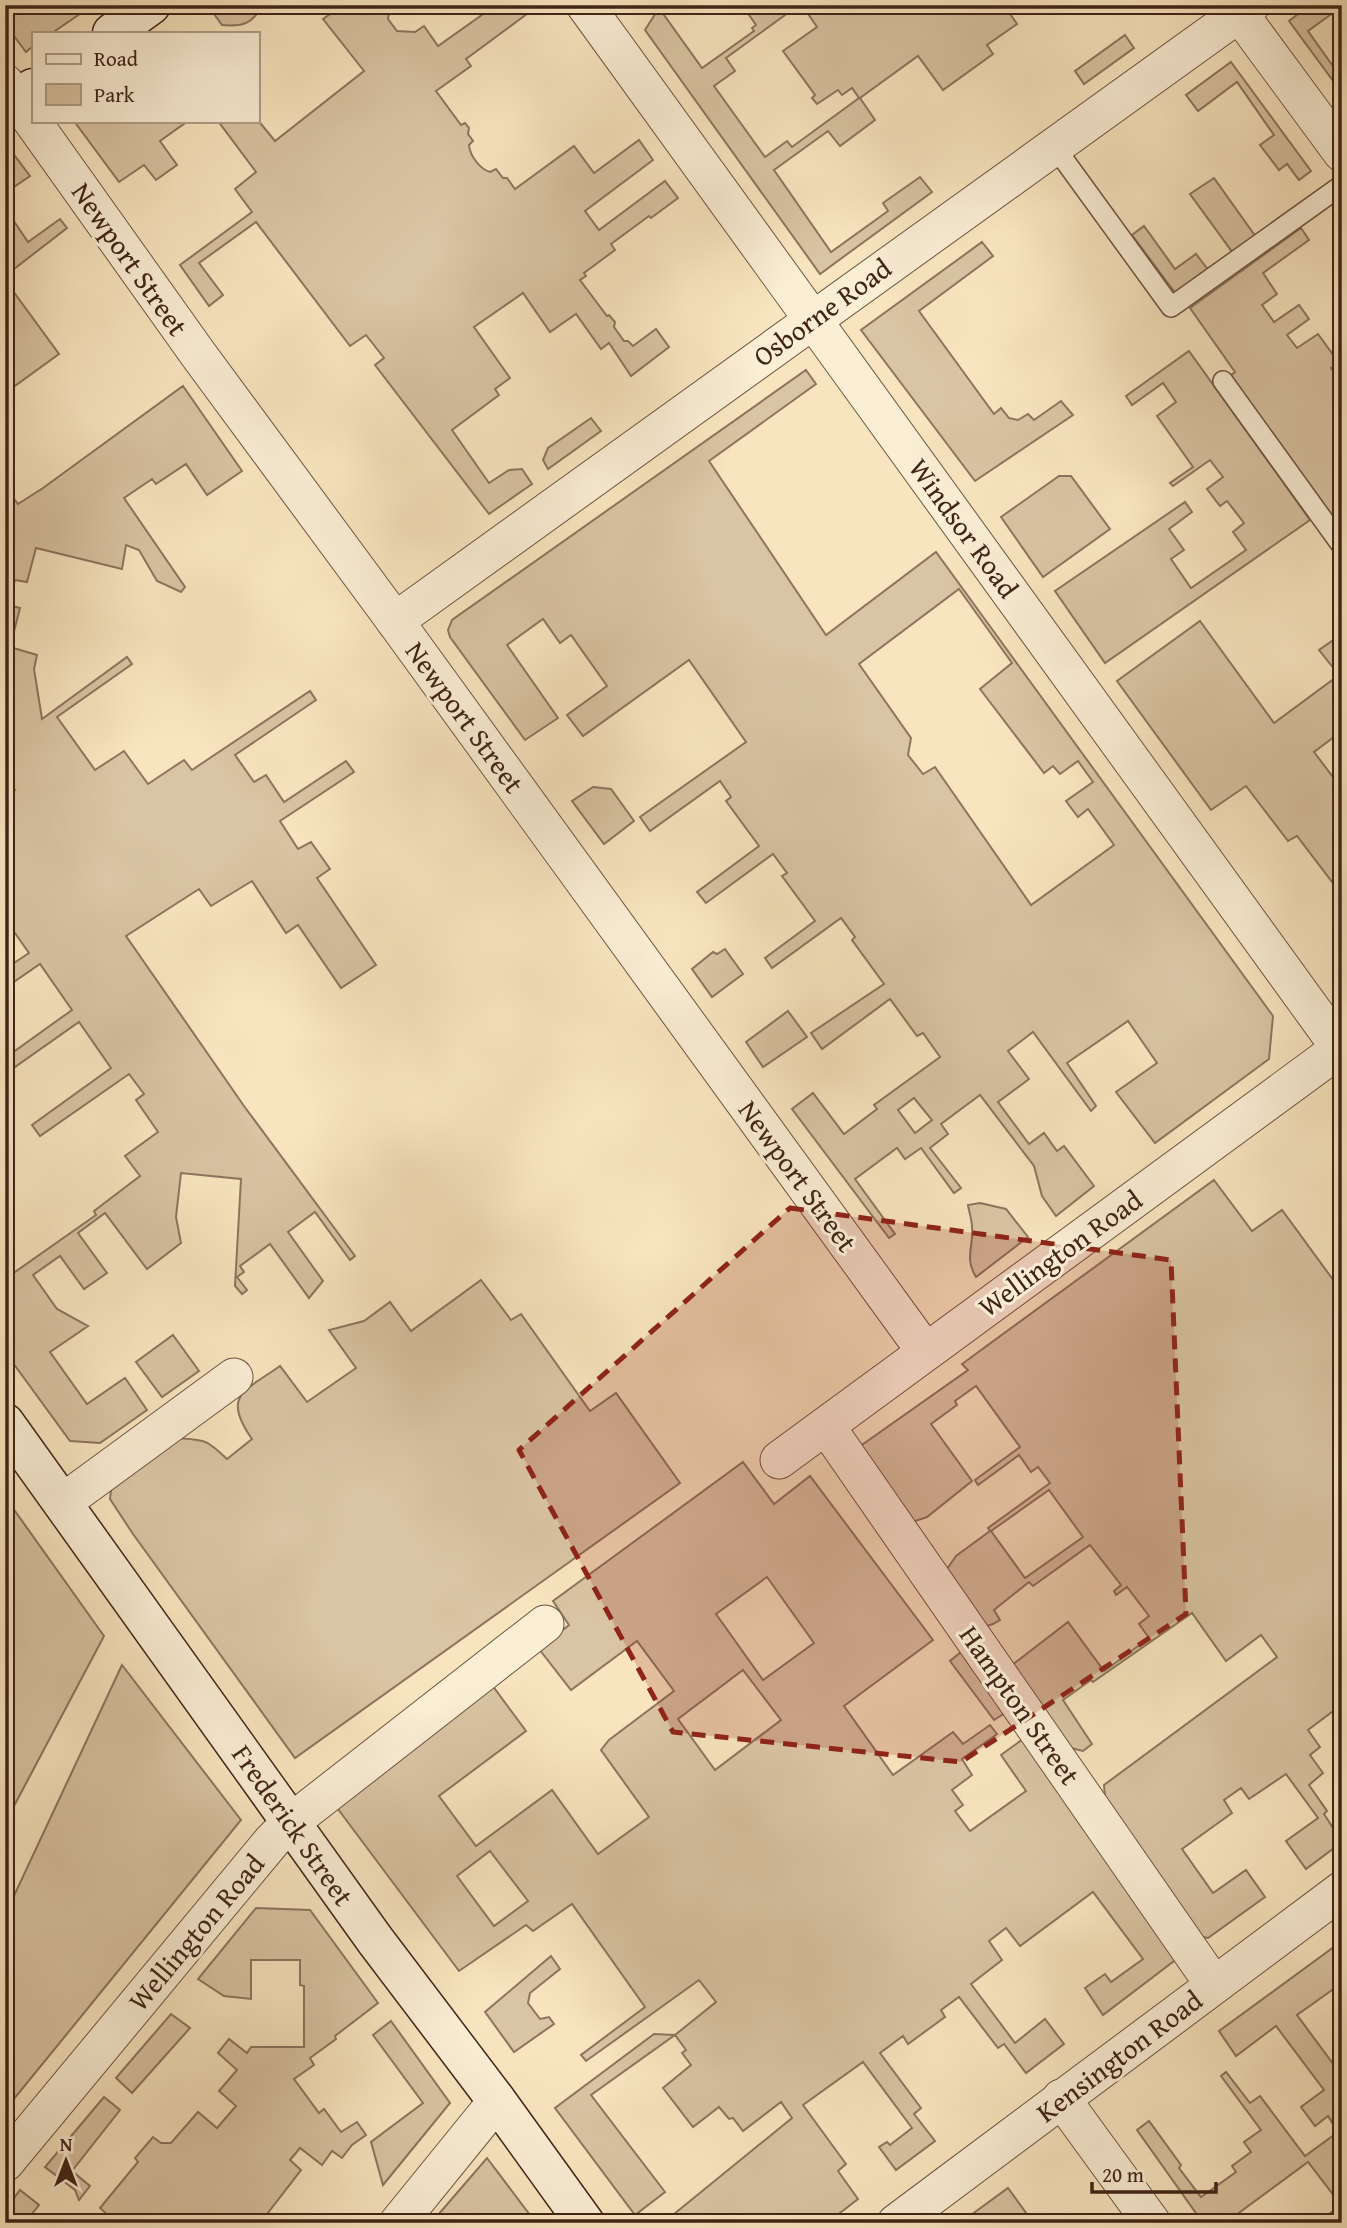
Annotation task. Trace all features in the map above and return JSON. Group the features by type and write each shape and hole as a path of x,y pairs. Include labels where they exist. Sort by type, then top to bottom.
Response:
{"main road":[{"path":"113,32 150,5"},
{"name":"Frederick Street","path":"5,1423 290,1823 585,2223"}],"street":[{"name":"Windsor Road","path":"585,5 1341,1048"},
{"name":"Osborne Road","path":"396,621 1241,8"},
{"path":"1241,8 1342,153"},
{"name":"Newport Street","path":"15,95 32,119"},
{"name":"Newport Street","path":"34,122 198,354 396,621 925,1350"},
{"name":"Wellington Road","path":"779,1460 925,1350 1341,1048"},
{"path":"62,1503 207,1413 233,1377"},
{"name":"Hampton Street","path":"826,1426 1214,1985"},
{"name":"Wellington Road","path":"5,2162 265,1849 290,1823 545,1625"},
{"name":"Kensington Road","path":"896,2223 1342,1890"},
{"path":"1061,2098 1152,2223"},
{"path":"398,2223 496,2101"}],"lane":[{"path":"1054,146 1171,307 1342,185"},
{"path":"1223,381 1342,546"}],"highlighted area":[{"path":"790,1208 1171,1260 1186,1614 961,1762 673,1732 519,1450"}],"green space":[{"path":"5,5 93,5 53,32 32,32 32,47 26,52 5,24"},
{"path":"262,5 246,23 222,25 209,7"},
{"path":"337,5 390,7 388,19 397,31 415,32 424,26 438,46 496,5 539,5 466,59 471,66 436,91 461,125 465,123 469,128 468,134 473,141 469,145 476,162 490,172 496,169 515,189 574,146 594,173 639,140 653,160 585,211 599,230 665,181 678,198 611,244 615,250 584,273 586,276 580,280 607,316 615,322 614,327 624,341 633,346 656,329 669,347 631,376 609,343 601,349 576,314 550,332 523,293 474,327 510,378 495,389 499,395 452,430 489,483 509,470 522,469 532,484 489,514 375,365 384,358 366,335 350,346 256,222 199,263 223,295 209,306 180,265 252,212 235,189 256,172 219,122 259,121 275,141 364,71 323,19 339,8"},
{"path":"749,5 789,5 792,10 726,58 735,71 714,86 765,157 787,141 792,147 859,98 852,88 842,95 838,90 817,104 812,98 815,95 783,51 817,27 802,5 1004,5 1017,24 987,45 993,54 943,90 918,56 860,98 875,120 840,146 828,131 774,170 831,252 888,211 883,203 920,177 932,192 820,274 645,30 659,8 702,68 754,31 752,28 756,25 745,9"},
{"path":"1310,5 1334,5 1337,10 1308,31 1340,76 1342,75 1342,93 1289,21"},
{"path":"1125,35 1134,48 1084,84 1075,71"},
{"path":"1231,62 1311,171 1299,180 1287,164 1279,170 1260,145 1274,135 1237,82 1198,111 1186,95"},
{"path":"75,122 187,122 160,141 177,165 156,180 144,165 119,182"},
{"path":"9,148 30,176 5,193 5,151"},
{"path":"1214,178 1256,237 1233,253 1190,194"},
{"path":"5,208 28,242 60,219 67,228 5,276"},
{"path":"1144,226 1175,269 1196,254 1209,271 1176,294 1132,235"},
{"path":"1301,228 1309,240 1263,273 1277,294 1262,305 1274,322 1299,305 1309,319 1287,335 1297,348 1318,334 1339,363 1331,368 1342,383 1342,529 1230,376 1235,372 1190,308"},
{"path":"982,242 993,256 919,311 994,414 1001,408 1009,418 1018,420 1028,414 1034,420 1061,401 1073,415 975,481 861,330"},
{"path":"5,280 59,354 12,388 5,378"},
{"path":"1189,351 1310,520 1105,663 1055,591 1185,502 1192,512 1169,529 1184,550 1171,559 1191,588 1246,550 1233,532 1244,523 1227,501 1220,506 1207,489 1223,477 1210,460 1173,486 1170,483 1193,467 1157,416 1176,402 1163,383 1132,405 1126,396"},
{"path":"806,370 816,384 709,461 826,635 936,552 1273,1016 1269,1059 1155,1143 1116,1092 1157,1063 1128,1021 1067,1063 1096,1106 1091,1111 1033,1032 1008,1051 1029,1079 998,1102 1029,1144 1044,1133 1057,1151 1064,1146 1094,1186 1056,1216 1042,1196 1034,1166 980,1095 941,1124 948,1134 930,1148 961,1188 954,1193 921,1148 905,1159 897,1148 855,1179 895,1234 889,1238 792,1109 813,1093 844,1134 877,1109 874,1105 940,1057 923,1033 917,1036 890,999 822,1049 811,1033 884,984 852,940 855,937 841,918 772,968 765,958 815,921 782,876 787,873 773,854 706,903 697,892 759,846 726,801 731,797 720,781 650,831 640,817 746,742 689,660 583,736 567,715 607,686 571,635 560,643 543,619 507,645 558,718 525,740 450,637 448,630 452,620","holes":["959,589 1012,663 980,689 1044,773 1053,766 1060,774 1078,761 1093,782 1066,801 1078,817 1088,809 1114,845 1031,905 935,767 923,774 908,755 911,738 859,664","914,1098 932,1120 915,1133 898,1110"]},
{"path":"183,386 242,471 207,495 186,464 156,484 152,479 124,498 185,587 181,592 157,581 139,550 126,545 122,569 36,548 27,582 15,580 8,605 20,608 10,647 37,655 34,669 42,719 127,657 132,664 57,717 95,770 124,751 148,784 184,760 192,770 310,691 316,700 235,755 254,782 266,775 284,802 346,761 354,772 280,821 298,849 311,842 330,869 317,878 376,965 341,988 298,925 286,933 252,881 211,906 199,889 126,936 244,1106 355,1256 350,1260 315,1212 288,1232 323,1281 309,1298 270,1244 240,1266 244,1272 237,1277 247,1290 242,1294 235,1286 241,1179 181,1173 176,1217 181,1243 147,1269 105,1213 78,1233 107,1273 84,1289 60,1256 33,1275 57,1309 88,1326 50,1352 87,1404 125,1378 147,1410 100,1443 70,1441 5,1352 5,1279 96,1215 94,1211 140,1176 125,1156 158,1132 136,1100 144,1094 129,1074 40,1136 32,1125 111,1068 79,1022 5,1074 5,1058 72,1010 40,964 5,988 5,969 29,953 5,919 5,797 15,790 5,777 5,488 18,504"},
{"path":"591,418 601,431 548,469 543,460 548,448"},
{"path":"1059,476 1071,476 1110,529 1043,577 1001,517"},
{"path":"1200,621 1274,723 1339,675 1319,650 1342,634 1342,731 1314,752 1342,789 1342,895 1297,836 1288,841 1246,786 1211,810 1117,681"},
{"path":"593,787 611,789 634,821 604,844 572,801"},
{"path":"725,949 743,974 712,997 692,969 713,952 717,954"},
{"path":"788,1011 807,1037 763,1067 746,1042"},
{"path":"1214,1180 1252,1231 1282,1210 1342,1292 1342,1325 1339,1327 1342,1331 1342,1725 1332,1712 1308,1730 1320,1747 1310,1755 1323,1773 1309,1785 1327,1811 1324,1814 1342,1842 1306,1869 1286,1841 1318,1818 1286,1774 1249,1799 1241,1788 1224,1800 1232,1813 1182,1849 1213,1893 1246,1870 1265,1897 1208,1938 1192,1935 1105,1797 1104,1785 1277,1657 1261,1635 1226,1661 1192,1613 1063,1700 1092,1744 1083,1751 1071,1748 1012,1665 1068,1622 1104,1671 1149,1638 1139,1624 1149,1616 1127,1587 1116,1595 1114,1591 1121,1585 1090,1545 1033,1586 1029,1582 994,1610 1000,1620 984,1627 945,1572 956,1556 990,1531 988,1528 1050,1483 1038,1467 1031,1472 1019,1455 978,1485 975,1480 1020,1447 976,1386 955,1401 957,1405 931,1424 972,1481 927,1517 912,1522 859,1447 968,1370 962,1364","holes":["1049,1490 1083,1537 1025,1578 991,1531"]},
{"path":"980,1203 1006,1209 1028,1237 976,1277 970,1258 972,1227 968,1205"},
{"path":"481,1280 511,1320 521,1314 590,1411 616,1393 680,1483 295,1758 133,1534 110,1499 111,1490 175,1438 204,1441 227,1459 252,1439 238,1413 241,1395 280,1366 307,1402 356,1368 329,1330 364,1321 390,1302 411,1331"},
{"path":"173,1335 199,1371 162,1397 136,1362"},
{"path":"743,1462 774,1504 810,1476 933,1640 844,1706 893,1775 953,1732 963,1744 990,1725 997,1734 962,1759 972,1775 952,1790 963,1805 955,1811 970,1831 1026,1791 1001,1755 1023,1739 1178,1958 1103,2015 1085,1988 1105,1974 1111,1982 1143,1959 1093,1892 1020,1946 1006,1928 989,1941 1002,1960 971,1984 1015,2043 1045,2019 1064,2044 1026,2073 1004,2044 998,2048 959,1997 941,2010 945,2017 908,2044 903,2036 880,2053 921,2108 914,2114 935,2141 896,2170 879,2147 887,2142 890,2145 912,2128 863,2062 803,2105 846,2164 838,2171 858,2199 827,2223 663,2223 792,2118 781,2102 743,2131 733,2118 729,2119 719,2107 693,2127 663,2088 691,2065 682,2053 686,2050 675,2035 716,2002 699,1980 586,2061 581,2055 645,2007 572,1904 533,1931 526,1925 459,1971 335,1805 492,1685 526,1731 439,1796 476,1846 552,1790 598,1854 649,1817 601,1750 609,1740 674,1691 637,1641 571,1690 539,1649 569,1625 553,1601","holes":["767,1577 814,1643 763,1680 716,1614","743,1670 781,1720 715,1770 678,1719","490,1851 528,1901 494,1926 457,1876"]},
{"path":"5,1497 104,1636 5,1823"},
{"path":"961,1652 1005,1713 994,1720 950,1661"},
{"path":"122,1665 241,1820 5,2110 5,1915"},
{"path":"256,1908 310,1910 378,2003 310,2058 314,2065 294,2079 319,2113 324,2109 341,2132 357,2122 366,2135 352,2145 342,2158 332,2151 322,2165 300,2148 290,2160 301,2170 260,2223 251,2223 241,2216 236,2223 117,2223 100,2208 138,2162 135,2158 153,2137 161,2143 171,2143 198,2112 217,2128 236,2106 219,2091 237,2070 218,2053 229,2039 247,2053 251,2047 304,2047 304,1986 300,1985 300,1960 251,1960 251,1999 224,1996 198,1979"},
{"path":"1342,1941 1342,1983 1297,2015 1342,2076 1342,2130 1339,2132 1342,2136 1342,2223 1317,2223 1341,2205 1308,2162 1232,2218 1235,2223 1203,2223 1137,2130 1149,2121 1201,2197 1236,2172 1232,2166 1251,2152 1244,2142 1261,2130 1221,2076 1226,2072 1250,2103 1260,2096 1305,2156 1338,2132 1328,2116 1315,2126 1301,2107 1324,2090 1276,2026 1236,2056 1219,2031"},
{"path":"551,1956 560,1969 530,1993 528,2003 540,2019 549,2017 554,2024 514,2052 485,2012"},
{"path":"171,2014 190,2028 132,2093 116,2078"},
{"path":"391,2021 450,2103 383,2185 371,2142 423,2103 373,2035"},
{"path":"654,2034 675,2035 591,2095 665,2192 635,2215 555,2108"},
{"path":"104,2097 120,2110 72,2171 90,2186 79,2200 75,2190 45,2167"},
{"path":"487,2158 536,2223 506,2223 499,2214 486,2223 431,2223"},
{"path":"1008,2188 1029,2217 1021,2223 976,2223 971,2215"},
{"path":"20,2190 39,2205 25,2223 5,2223 5,2210"}]}
